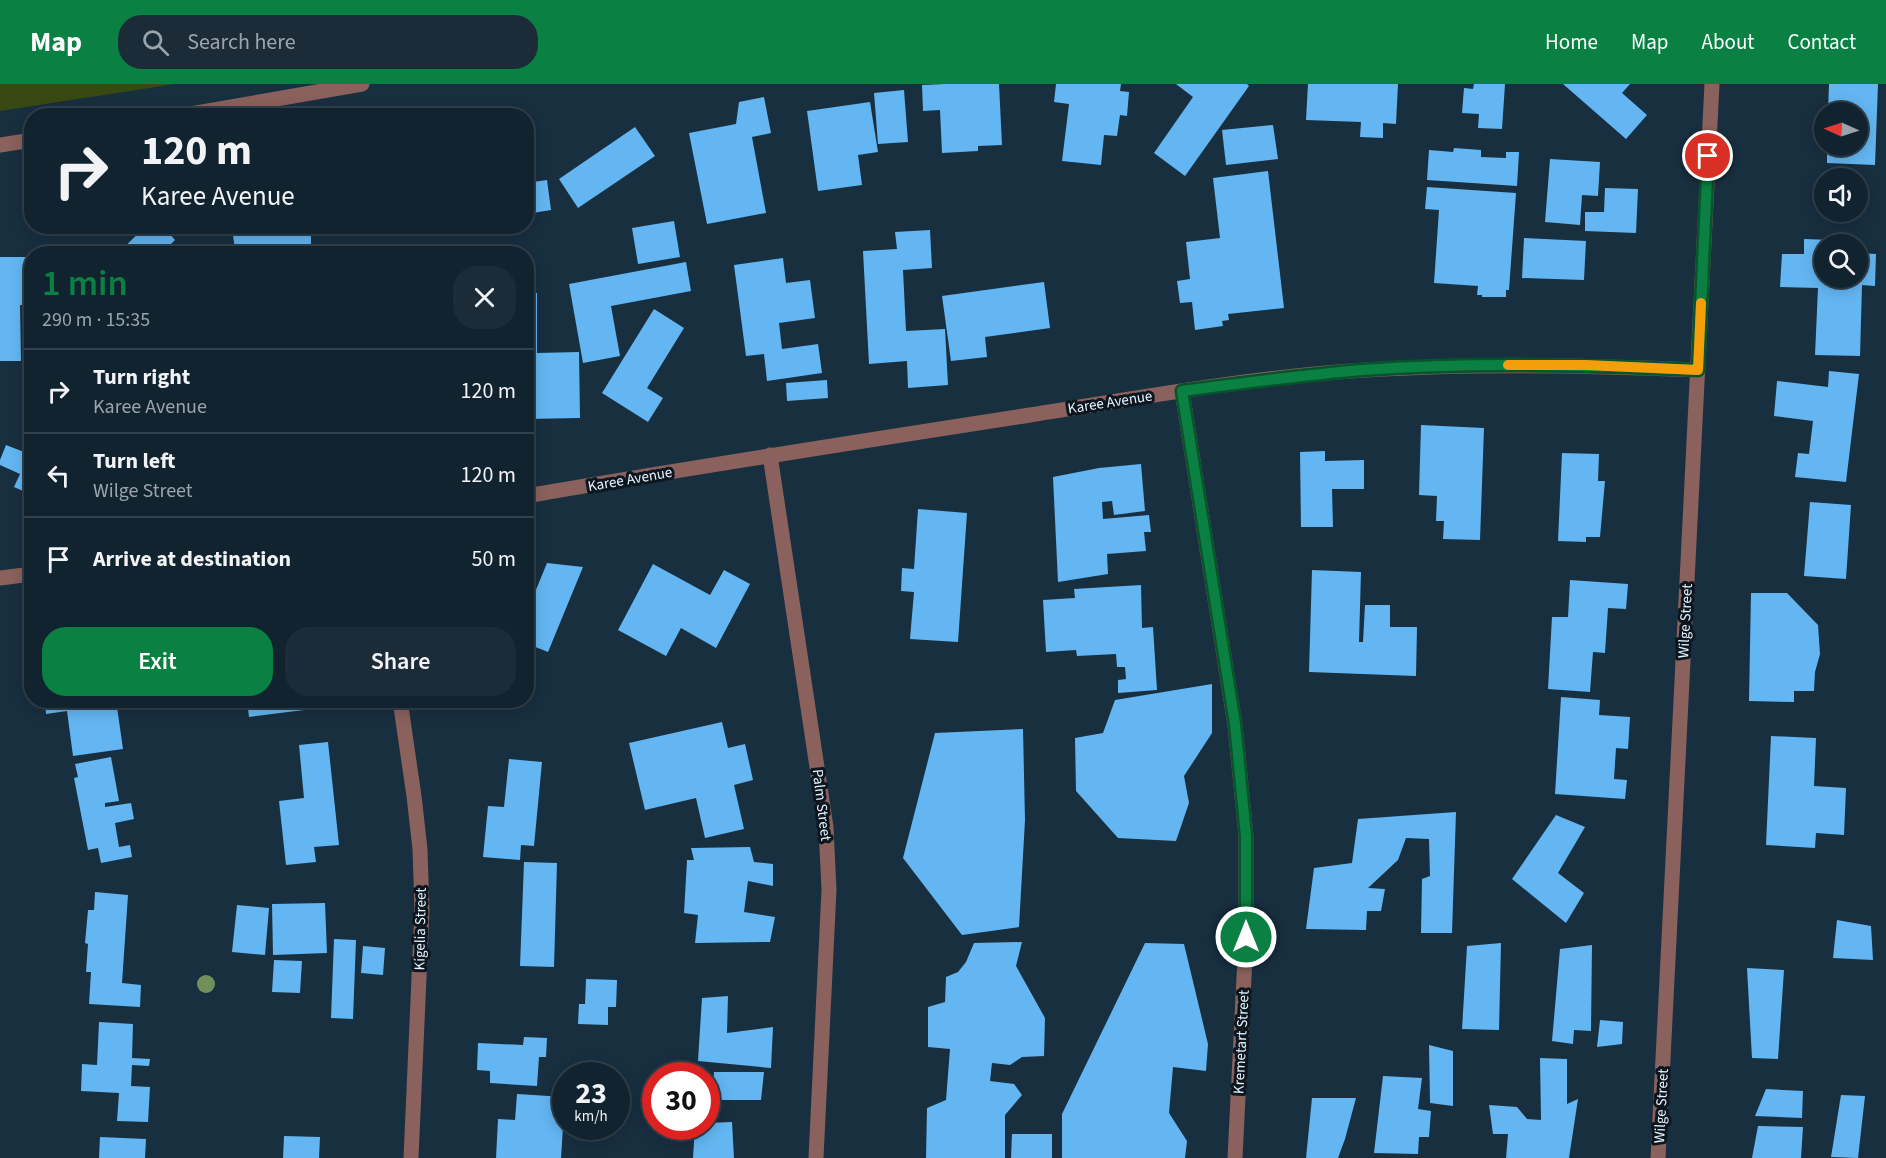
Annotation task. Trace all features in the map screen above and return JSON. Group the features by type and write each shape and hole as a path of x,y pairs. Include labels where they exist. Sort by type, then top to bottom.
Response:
{"street":[{"path":"225,108 362,84"},
{"name":"Wilge Street","path":"1658,1158 1712,84"},
{"path":"0,145 24,141"},
{"name":"Karee Avenue","path":"534,495 770,455 1271,379 1340,372 1461,366 1586,365 1698,370"},
{"name":"Kremetart Street","path":"1182,391 1235,724 1246,836 1246,937 1235,1158"},
{"name":"Palm Street","path":"770,455 826,827 829,890 816,1158"},
{"path":"0,579 24,575"},
{"name":"Kigelia Street","path":"401,708 419,839 422,910 411,1158"}],"green space":[{"path":"0,84 175,84 0,111"}],"building":[{"path":"999,84 1002,145 978,146 978,151 942,153 940,110 923,111 922,85"},
{"path":"1056,84 1121,84 1120,91 1129,92 1127,116 1120,115 1117,136 1104,135 1101,165 1062,161 1069,104 1054,102"},
{"path":"1176,84 1247,84 1249,86 1185,176 1154,153 1193,97"},
{"path":"1308,84 1398,84 1396,124 1383,123 1383,138 1360,137 1361,122 1306,120"},
{"path":"1474,84 1505,84 1502,129 1478,128 1479,114 1462,113 1464,88 1473,89"},
{"path":"1563,84 1630,84 1622,93 1647,115 1626,139"},
{"path":"1829,84 1878,84 1875,165 1827,163 1827,156 1868,156 1868,102 1828,102"},
{"path":"904,90 908,142 878,144 874,93"},
{"path":"764,97 771,133 752,137 766,213 707,224 689,133 736,124 739,102"},
{"path":"870,102 878,152 858,155 862,185 818,191 807,111"},
{"path":"1273,125 1278,159 1226,165 1222,130"},
{"path":"635,127 655,156 578,208 559,179"},
{"path":"1454,148 1481,150 1481,157 1506,158 1506,152 1519,152 1517,186 1427,180 1429,150 1453,152"},
{"path":"1550,159 1600,162 1598,196 1582,195 1580,225 1545,222"},
{"path":"1268,171 1284,308 1228,314 1229,320 1222,321 1223,326 1195,330 1192,302 1180,303 1177,281 1190,279 1186,242 1220,238 1213,178"},
{"path":"547,180 551,210 534,213 534,182"},
{"path":"1427,187 1516,193 1509,290 1506,290 1506,297 1482,297 1482,295 1477,295 1478,286 1434,283 1439,210 1425,209"},
{"path":"1605,188 1638,189 1636,233 1585,231 1585,212 1604,212"},
{"path":"674,221 680,257 638,264 632,228"},
{"path":"930,230 932,268 903,270 906,331 945,329 948,385 908,388 907,361 869,364 863,251 897,249 895,232"},
{"path":"138,234 170,234 175,240 169,246 125,246"},
{"path":"233,234 311,234 311,246 235,246"},
{"path":"1524,238 1586,241 1584,280 1522,278"},
{"path":"1804,239 1814,239 1814,288 1780,287 1782,254 1804,254"},
{"path":"1868,254 1876,254 1875,286 1868,285"},
{"path":"0,257 24,257 24,305 20,305 21,361 0,361"},
{"path":"783,258 786,283 810,280 815,318 779,323 782,349 818,344 822,373 767,381 764,354 746,356 734,265"},
{"path":"686,262 691,291 611,306 620,356 583,363 569,284"},
{"path":"1044,282 1050,328 985,337 987,357 951,361 942,296"},
{"path":"1818,288 1862,288 1860,356 1815,355"},
{"path":"534,293 537,293 537,353 579,352 580,418 534,419"},
{"path":"654,309 684,328 647,388 663,398 648,422 602,393"},
{"path":"1829,371 1859,374 1846,482 1795,477 1798,453 1809,454 1813,421 1774,416 1777,381 1828,387"},
{"path":"827,380 828,398 787,401 786,383"},
{"path":"1421,425 1484,428 1480,540 1443,539 1444,521 1436,521 1437,496 1419,495"},
{"path":"6,445 24,452 24,491 14,487 20,474 0,465"},
{"path":"1325,451 1325,461 1364,460 1364,489 1332,489 1333,527 1301,527 1300,452"},
{"path":"1562,453 1599,454 1598,481 1605,481 1600,537 1586,537 1586,542 1558,541"},
{"path":"1141,464 1145,511 1114,515 1112,501 1102,502 1103,519 1149,515 1151,532 1144,532 1146,551 1107,554 1108,574 1058,582 1053,477 1099,468"},
{"path":"1810,502 1851,505 1846,579 1804,576"},
{"path":"918,509 967,513 958,642 910,639 914,592 901,591 902,568 914,569"},
{"path":"547,563 583,567 548,652 534,646 534,595"},
{"path":"653,564 710,595 724,570 750,584 716,648 681,628 666,656 618,630"},
{"path":"1312,570 1361,572 1359,642 1363,642 1365,605 1390,605 1390,627 1417,627 1416,676 1309,672"},
{"path":"1570,580 1628,584 1626,609 1608,608 1605,653 1593,652 1590,692 1548,689 1552,617 1568,617"},
{"path":"1141,585 1142,628 1153,627 1157,690 1118,693 1118,680 1126,679 1125,667 1117,667 1116,654 1077,656 1076,650 1046,652 1043,600 1075,598 1074,589"},
{"path":"1751,593 1787,593 1818,625 1820,654 1815,672 1814,691 1794,691 1794,702 1749,701"},
{"path":"1212,684 1212,733 1184,776 1189,803 1176,841 1118,838 1076,791 1075,738 1103,733 1115,700"},
{"path":"1561,697 1600,700 1599,715 1630,717 1628,749 1616,748 1614,779 1627,780 1625,799 1555,794"},
{"path":"46,708 117,708 123,749 73,756 67,711 46,714"},
{"path":"248,708 312,708 312,709 249,717"},
{"path":"722,722 728,748 745,744 753,780 734,785 744,829 705,838 696,798 645,810 629,743"},
{"path":"1023,729 1025,820 1019,927 962,935 903,858 935,733"},
{"path":"1771,736 1816,738 1814,786 1846,788 1844,835 1816,833 1815,848 1766,845"},
{"path":"328,742 339,845 314,847 316,862 286,865 279,801 304,798 299,745"},
{"path":"111,757 119,801 105,803 105,807 131,803 134,819 115,823 119,847 130,845 132,857 101,863 98,848 88,850 74,778 78,777 75,764"},
{"path":"509,759 542,762 534,846 521,845 520,860 483,857 488,806 504,807"},
{"path":"1456,812 1452,933 1421,933 1422,879 1430,876 1429,839 1406,838 1398,860 1368,888 1385,889 1381,911 1367,911 1366,930 1306,929 1314,868 1352,863 1358,819"},
{"path":"1556,815 1585,827 1558,873 1584,893 1566,923 1512,879"},
{"path":"750,847 754,862 773,864 773,886 748,881 744,912 775,917 770,942 695,943 698,915 684,913 687,860 694,860 691,848"},
{"path":"524,862 557,863 554,967 520,966"},
{"path":"95,892 128,895 122,983 141,985 140,1007 89,1004 91,972 86,972 88,944 85,943 88,910 94,910"},
{"path":"325,903 327,953 273,955 272,904"},
{"path":"237,905 269,908 265,955 232,952"},
{"path":"1837,920 1871,926 1873,960 1833,958"},
{"path":"334,939 356,940 353,1019 331,1018"},
{"path":"1022,942 1016,966 1045,1018 1044,1056 1022,1057 1010,1065 992,1063 990,1081 1014,1084 1022,1095 1005,1115 1005,1158 926,1158 927,1108 946,1100 950,1049 928,1047 928,1007 945,1002 946,977 958,972 966,962 974,943"},
{"path":"1145,943 1184,944 1208,1044 1206,1071 1173,1067 1169,1113 1187,1141 1185,1158 1062,1158 1062,1114"},
{"path":"1501,943 1499,1030 1462,1029 1467,946"},
{"path":"1592,945 1591,1031 1574,1030 1573,1044 1552,1041 1560,949"},
{"path":"363,946 385,948 383,975 361,973"},
{"path":"274,960 302,961 300,993 272,992"},
{"path":"1747,968 1784,970 1778,1059 1752,1058"},
{"path":"586,979 617,980 616,1007 608,1007 608,1025 578,1024 579,1004 585,1004"},
{"path":"728,996 727,1033 773,1027 771,1068 698,1061 702,998"},
{"path":"1600,1020 1623,1022 1622,1044 1597,1047"},
{"path":"99,1022 133,1024 132,1058 150,1059 149,1066 132,1065 131,1086 150,1087 148,1122 117,1121 119,1093 81,1091 82,1064 97,1065"},
{"path":"524,1037 547,1038 546,1057 539,1057 537,1086 490,1083 490,1071 477,1070 478,1043 523,1045"},
{"path":"1429,1045 1453,1051 1453,1106 1430,1103"},
{"path":"1540,1058 1567,1059 1567,1104 1578,1099 1569,1158 1506,1158 1508,1134 1493,1134 1489,1105 1517,1107 1527,1119 1541,1120"},
{"path":"720,1072 764,1072 761,1100 720,1100"},
{"path":"1383,1076 1422,1078 1418,1109 1431,1111 1429,1137 1419,1137 1418,1154 1374,1153"},
{"path":"1766,1089 1803,1091 1802,1118 1755,1116"},
{"path":"517,1094 552,1096 552,1140 562,1140 561,1158 496,1158 498,1119 515,1120"},
{"path":"1841,1095 1865,1096 1858,1158 1831,1157"},
{"path":"1312,1098 1356,1098 1338,1158 1306,1158"},
{"path":"720,1122 732,1122 734,1158 693,1158 694,1140 720,1140"},
{"path":"1758,1126 1803,1127 1801,1158 1752,1158"},
{"path":"1012,1134 1052,1134 1052,1158 1011,1158"},
{"path":"284,1136 320,1137 319,1158 283,1158"},
{"path":"100,1137 146,1139 145,1158 99,1158"}],"slow traffic":[{"path":"1508,365 1586,365 1698,370 1701,303"}],"route":[{"path":"1246,937 1246,836 1235,724 1182,391 1340,372 1461,366 1586,365 1698,370 1708,156"}]}
